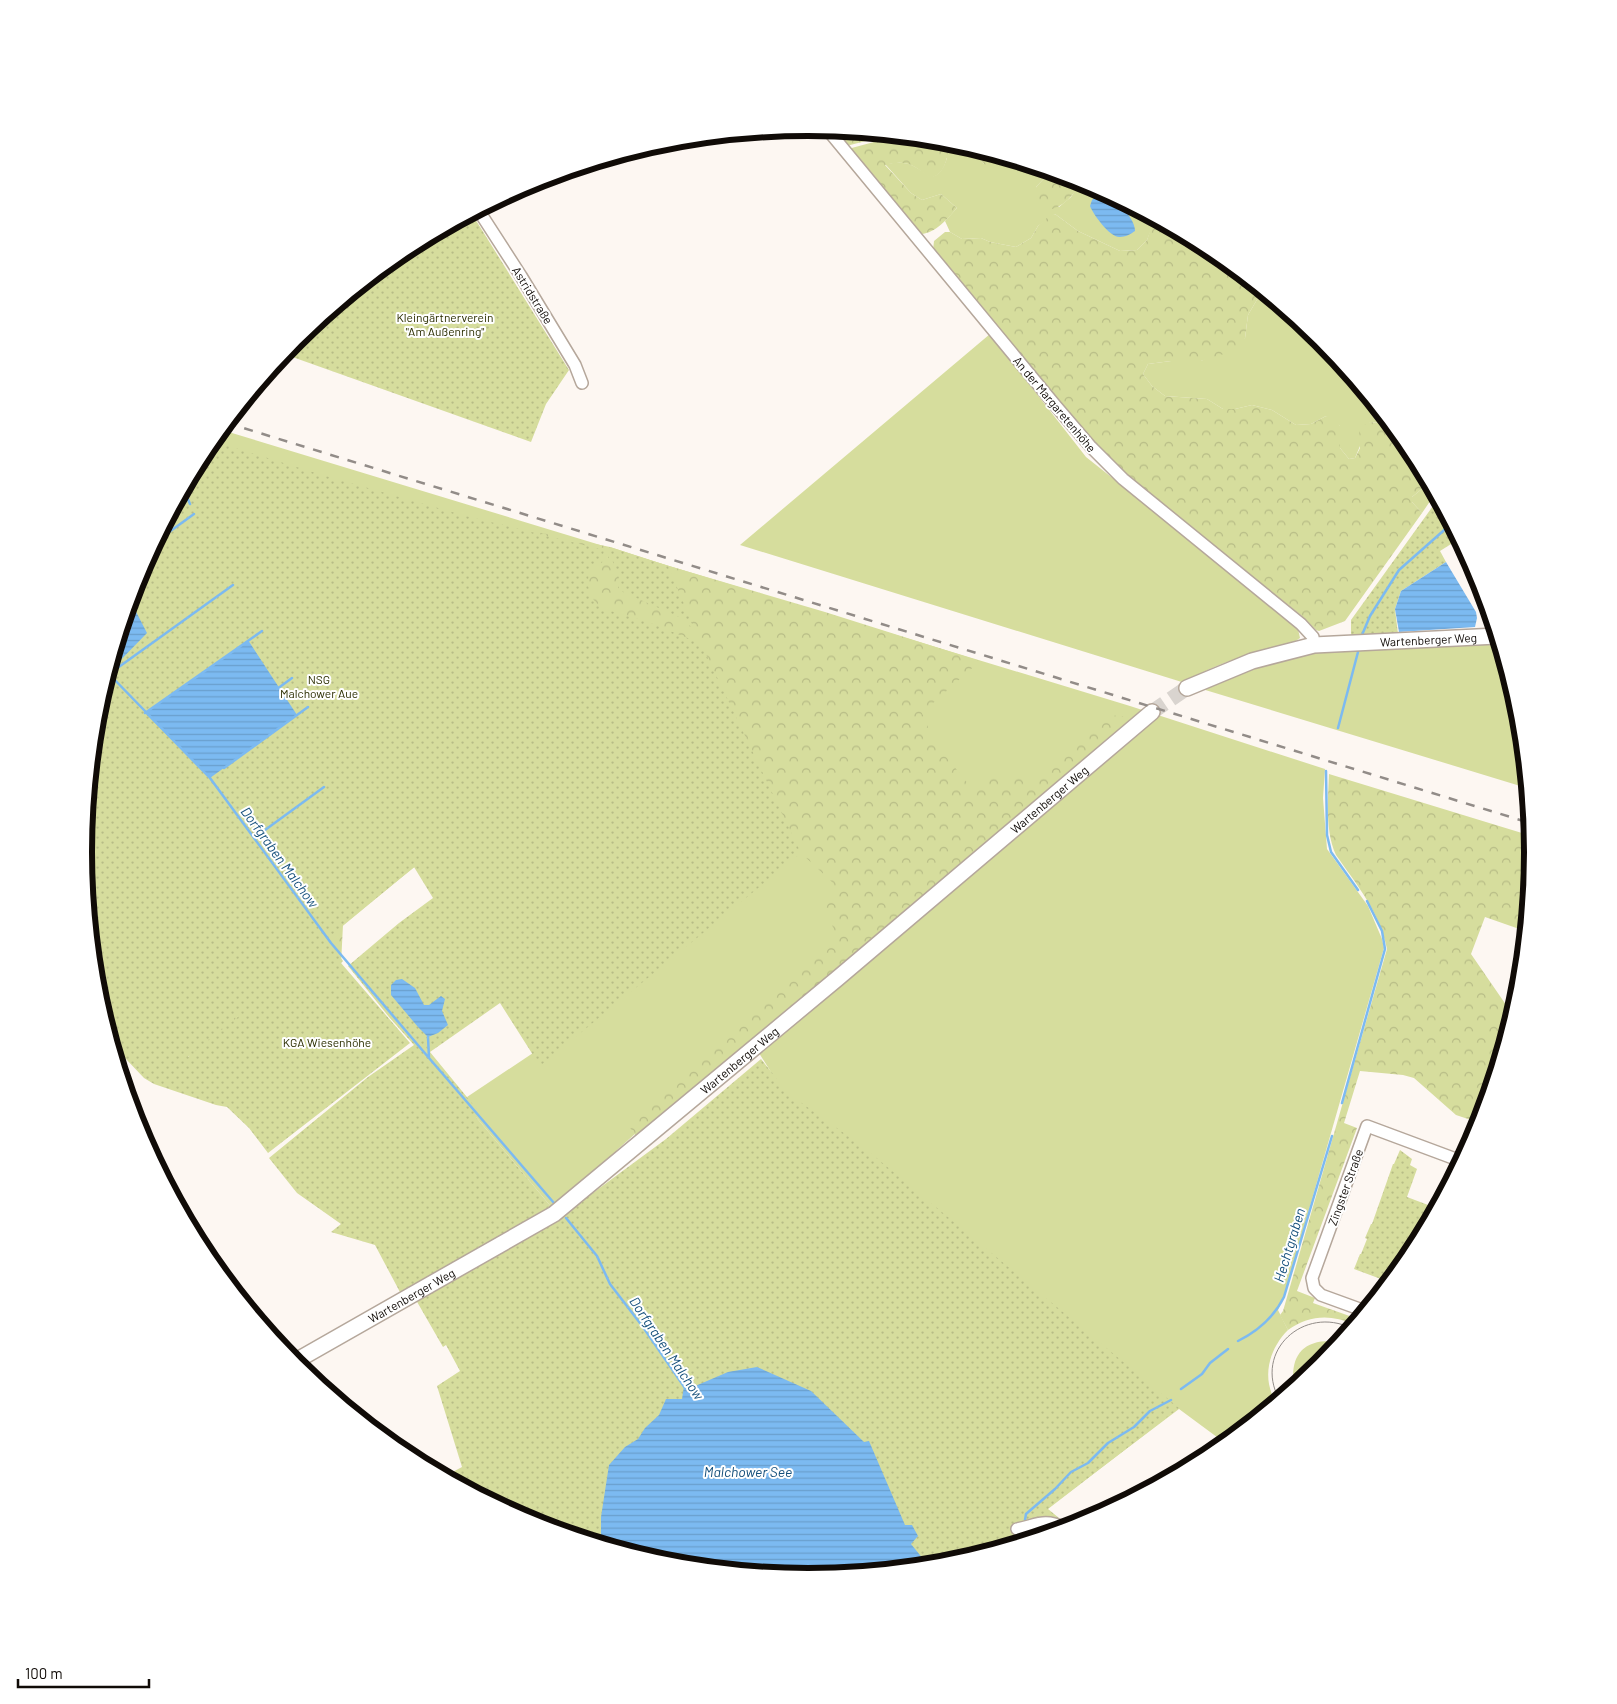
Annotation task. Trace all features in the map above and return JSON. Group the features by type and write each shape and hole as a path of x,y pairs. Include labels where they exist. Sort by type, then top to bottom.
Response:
{"main road":[{"name":"Wartenberger Weg","path":"1187,688 1252,661 1314,645 1491,636"},
{"name":"Wartenberger Weg","path":"302,1358 554,1214 838,978 1152,712"}],"street":[{"name":"An der Margaretenhöhe","path":"834,137 1055,405 1101,457 1124,479 1301,624 1312,637 1314,645"},
{"name":"Astridstraße","path":"482,215 567,351 582,383"},
{"name":"Zingster Straße","path":"1360,1309 1321,1295 1314,1288 1312,1278 1367,1126 1455,1159"},
{"path":"1017,1529 1044,1522 1055,1524"}],"green space":[{"path":"838,137 862,139 862,142 850,145 844,144"},
{"path":"862,139 872,139 862,142"},
{"path":"881,140 948,150 942,170 939,174 930,178 909,164 892,163 885,165 911,193 922,200 941,194 957,208 941,225 932,231 921,234 848,149"},
{"path":"924,146 978,157 984,164 1004,163 1046,177 1036,187 1059,207 1071,197 1076,188 1153,225 1147,240 1137,250 1120,251 1078,231 1055,214 1038,226 1031,238 1016,247 990,242 981,238 962,239 950,232 945,221 957,208 941,194 922,200 911,193 885,164 909,164 930,177 939,173 947,158"},
{"path":"978,157 1004,163 997,169 984,164"},
{"path":"1046,177 1077,189 1064,203 1049,210 1039,199 1036,187"},
{"path":"1055,214 1078,231 1120,251 1137,250 1147,240 1152,224 1206,257 1259,296 1248,315 1245,338 1237,350 1201,361 1171,361 1148,364 1143,374 1152,386 1165,396 1207,399 1223,409 1235,409 1252,405 1272,410 1296,425 1311,424 1326,416 1334,418 1340,426 1340,448 1349,459 1355,458 1360,448 1359,427 1370,422 1382,423 1424,485 1412,497 1412,502 1422,513 1345,621 1319,631 1316,630 1302,616 1133,482 1088,437 933,250 934,241 945,232 950,232 962,239 981,238 990,242 1016,247 1031,238 1038,226 1048,217"},
{"name":"Kleingärtnerverein \"Am Außenring\"","path":"475,219 569,370 546,404 531,442 292,357 336,314 373,284 411,257"},
{"path":"1259,296 1315,346 1377,416 1382,423 1370,422 1355,458 1349,459 1340,448 1340,426 1326,416 1311,424 1296,425 1272,410 1252,405 1235,409 1223,409 1207,399 1165,396 1152,386 1143,374 1148,364 1171,361 1201,361 1245,338 1248,315"},
{"path":"990,334 1086,457 1279,610 1298,629 1300,638 1281,647 1222,664 1185,683 740,545"},
{"path":"229,432 1130,706 1325,769 1323,798 1327,849 1368,906 1384,948 1284,1297 1278,1310 1288,1330 1276,1346 1269,1364 1269,1383 1273,1397 1218,1438 1179,1409 1047,1509 747,1034 617,1150 610,1160 553,1209 476,1117 467,1097 539,1049 436,898 418,860 146,581 166,535 188,494"},
{"name":"NSG Malchower Aue","path":"221,443 466,516 604,550 602,563 589,567 588,586 593,599 601,608 648,622 695,641 704,650 801,853 540,1066 500,1003 430,1052 480,1113 476,1117 553,1209 401,1294 375,1245 331,1232 341,1224 297,1193 269,1158 368,1077 414,1045 348,966 399,923 433,898 414,867 327,939 343,961 341,963 410,1043 268,1153 249,1128 227,1107 154,1084 144,1078 125,1058 117,1037 106,992 94,899 92,852 94,805 106,712 130,622 147,578 166,535 188,494","holes":["214,984 239,1016 188,1057 238,1015"]},
{"path":"1424,485 1432,499 1422,513 1412,502 1412,497"},
{"path":"1434,504 1454,542 1440,551 1446,562 1401,591 1395,609 1398,634 1352,636 1351,620"},
{"name":"NSG Malchower Aue","path":"489,522 610,547 980,661 922,713 938,751 945,755 973,790 993,774 1036,778 1106,715 1134,717 638,1139 626,1122 838,940 824,905 833,883 801,853 593,1017 417,865 343,925 341,964 204,1071 190,1058 192,1038 103,729 108,705"},
{"path":"610,547 668,566 695,630 681,618 618,588 618,578 612,559 608,558"},
{"path":"1492,640 1511,712 1521,786 1202,689 1263,663 1325,649"},
{"path":"1329,774 1524,833 1523,899 1520,929 1485,917 1471,954 1507,1007 1487,1082 1472,1120 1456,1115 1414,1078 1403,1075 1360,1071 1344,1123 1357,1128 1297,1291 1315,1298 1313,1303 1353,1317 1349,1322 1328,1318 1312,1319 1304,1321 1288,1330 1280,1315 1283,1311 1387,949 1384,936 1373,911 1332,846 1328,815"},
{"path":"761,1059 789,1094 862,1146 1179,1408 1048,1509 1063,1521 994,1544 902,1562 808,1568 715,1562 669,1554 623,1544 578,1530 492,1494 451,1473 462,1467 437,1386 460,1371 446,1345 443,1347 416,1300 544,1229 666,1139"},
{"path":"1400,1150 1412,1159 1410,1165 1417,1169 1407,1197 1431,1206 1383,1280 1354,1269"},
{"path":"1331,1341 1293,1379 1294,1368 1299,1354 1311,1344"}],"water":[{"path":"1095,197 1124,210 1131,219 1135,231 1120,237 1112,234 1102,225 1090,206"},
{"path":"1446,562 1476,612 1475,627 1399,632 1395,609 1401,591"},
{"path":"135,609 147,633 118,662"},
{"path":"248,640 297,715 210,778 145,713"},
{"path":"402,979 415,988 424,1005 429,1005 441,996 445,999 442,1011 448,1025 438,1033 428,1037 418,1027 391,995 391,985 396,980"},
{"name":"Malchower See","path":"757,1367 811,1391 864,1442 869,1441 905,1525 912,1525 918,1536 911,1544 923,1558 855,1566 808,1568 762,1566 715,1562 669,1554 601,1537 601,1517 609,1465 625,1447 638,1439 645,1428 659,1415 666,1399 682,1399 684,1386 693,1387 728,1372"}],"waterway":[{"name":"Dorfgraben Malchow","path":"187,496 190,504"},
{"path":"167,534 194,514"},
{"name":"Hechtgraben","path":"1362,635 1370,616 1399,570 1447,528"},
{"path":"117,669 233,585"},
{"path":"145,713 262,631"},
{"name":"Hechtgraben","path":"1338,728 1358,652"},
{"path":"277,689 292,678"},
{"name":"Dorfgraben Malchow","path":"114,679 210,778 331,943 429,1058"},
{"path":"224,768 308,707"},
{"name":"Hechtgraben","path":"1326,771 1327,835 1331,852 1358,890"},
{"path":"254,838 324,787"},
{"name":"Hechtgraben","path":"1342,1103 1385,949 1382,931 1367,901"},
{"name":"Dorfgraben Malchow","path":"428,1037 429,1058 554,1203"},
{"name":"Hechtgraben","path":"1238,1341 1265,1323 1284,1297 1332,1136"},
{"name":"Dorfgraben Malchow","path":"566,1218 597,1256 610,1284 643,1327 685,1388"},
{"name":"Hechtgraben","path":"1181,1389 1202,1374 1210,1363 1228,1349"},
{"name":"Hechtgraben","path":"1025,1520 1026,1514 1055,1489 1071,1472 1088,1463 1108,1443 1134,1427 1150,1411 1171,1400"}],"tunnel":[{"path":"1152,712 1187,688"}],"tram line":[{"path":"1277,1393 1273,1381 1273,1364 1278,1349 1288,1337 1301,1328 1316,1323 1333,1322 1345,1326"}],"railway":[{"path":"234,425 1523,821"}],"park label":[{"name":"KGA Wiesenhöhe","path":"327,1042"}]}
